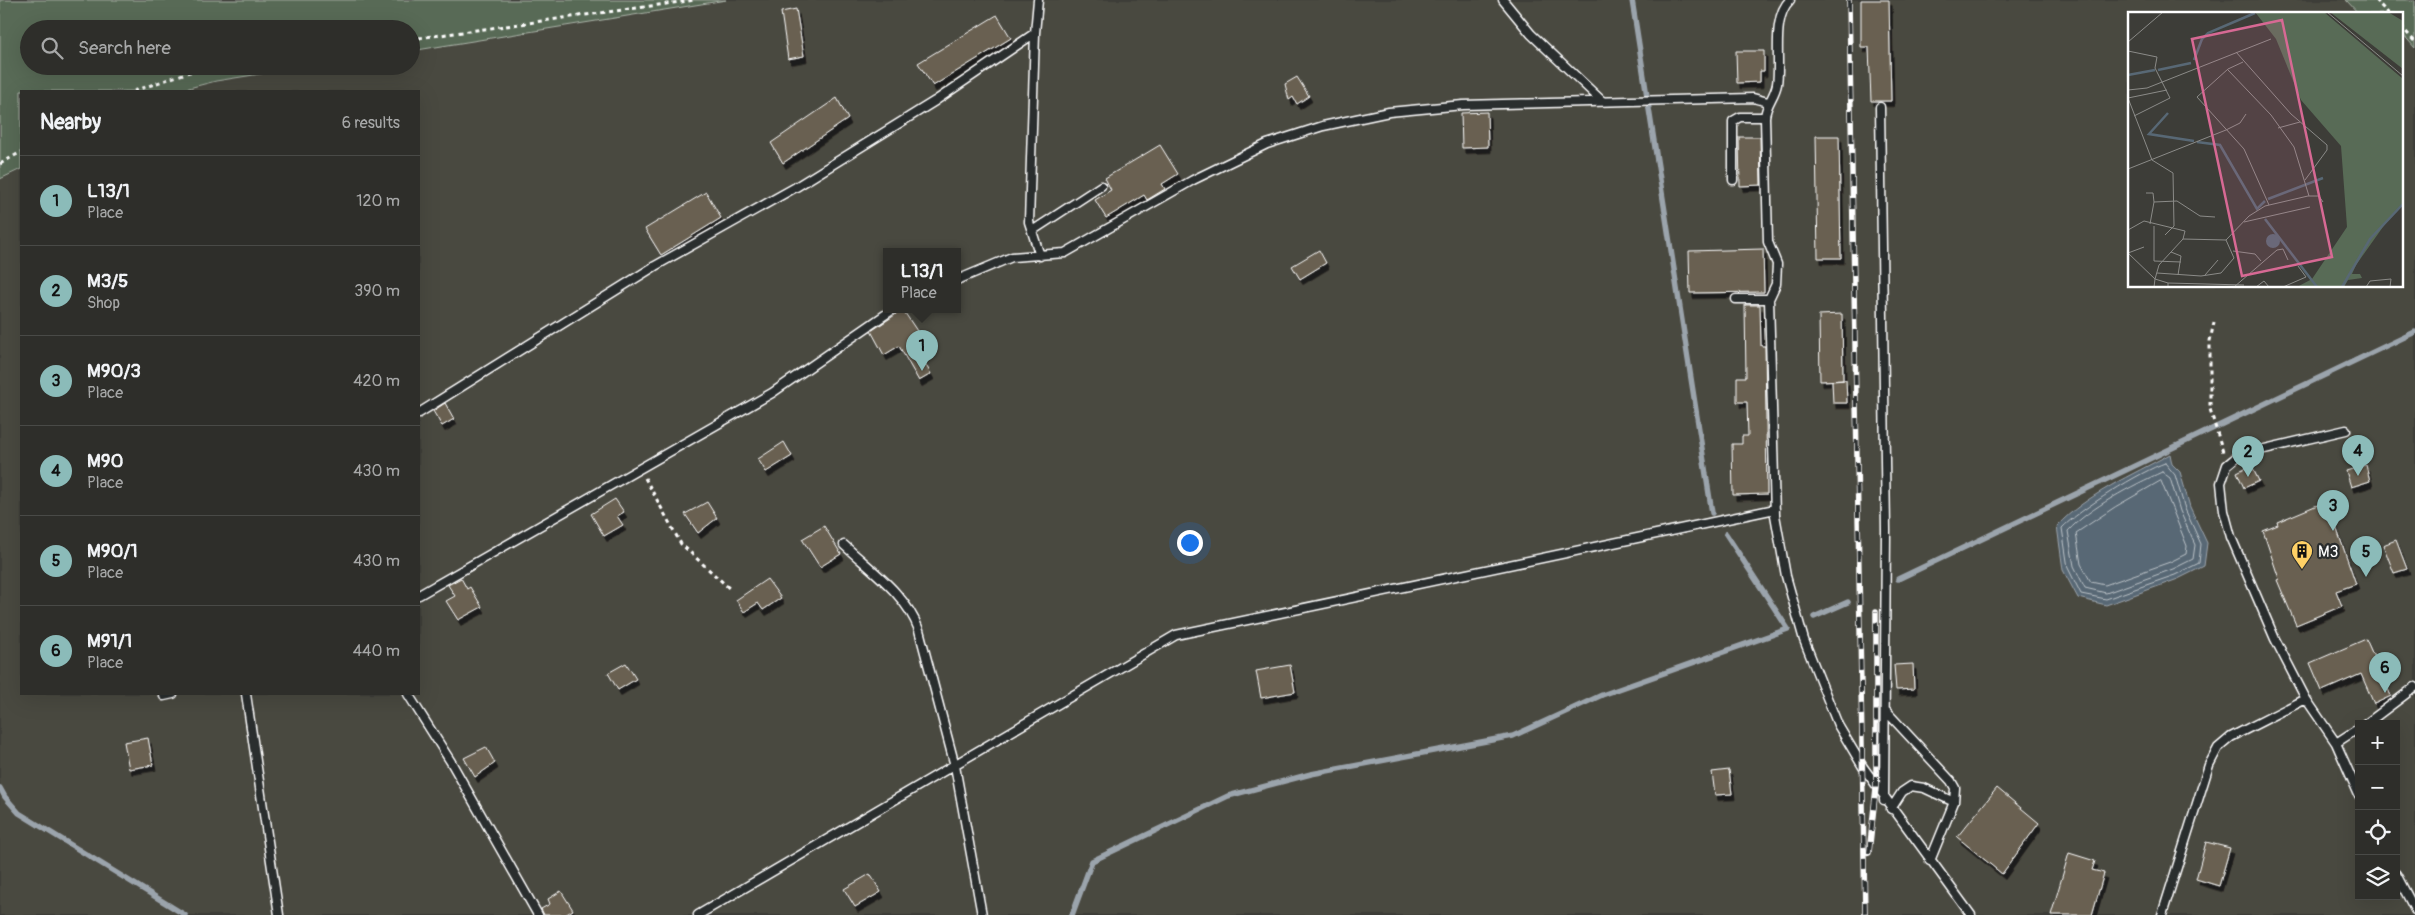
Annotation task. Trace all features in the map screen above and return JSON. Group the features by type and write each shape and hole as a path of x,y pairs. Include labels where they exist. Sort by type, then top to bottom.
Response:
{"lane":[{"path":"1038,0 1035,33 1029,222 1040,256"},
{"path":"1503,0 1531,34 1602,101"},
{"path":"1790,0 1781,12 1777,83 1768,102 1765,117 1768,242 1777,264 1776,284 1769,299 1775,509 1786,576 1804,640 1838,725 1884,800 1970,915"},
{"path":"420,412 655,266 837,162 935,101 1035,33"},
{"path":"961,278 1012,257 1065,253 1193,180 1258,148 1323,126 1389,112 1464,105 1753,98 1768,102"},
{"path":"1880,107 1886,530 1884,800"},
{"path":"1733,180 1733,121 1740,117 1765,117"},
{"path":"1032,231 1101,186"},
{"path":"1736,299 1769,299"},
{"path":"420,594 772,393 888,313"},
{"path":"2346,430 2233,458 2227,465 2221,484 2227,525 2265,617 2306,699 2336,743 2355,787"},
{"path":"698,915 955,766 1166,640 1188,631 1775,509"},
{"path":"844,545 904,601 913,614 955,766 982,915"},
{"path":"2371,720 2415,688"},
{"path":"164,696 168,695"},
{"path":"246,695 279,915"},
{"path":"409,695 451,762 538,915"},
{"path":"2162,915 2209,765 2218,748 2231,737 2306,699"},
{"path":"1885,710 1951,781 1955,788 1954,802 1930,861"},
{"path":"2336,743 2355,731"},
{"path":"1891,809 1902,792 1912,786 1924,788 1954,802"},
{"path":"2400,882 2415,910"}],"path":[{"path":"420,37 695,0"},
{"path":"2375,0 2387,12"},
{"path":"2402,27 2415,42"},
{"path":"137,90 180,75"},
{"path":"0,164 20,153"},
{"path":"2214,322 2210,341 2210,409 2227,465"},
{"path":"639,468 681,544 730,589"}],"shaded area":[{"path":"726,0 2346,0 2357,12 2128,12 2128,288 2402,288 2402,33 2415,48 2415,915 0,915 0,179 20,169 20,695 420,695 420,90 181,90 216,81 254,75 420,75 420,50"}],"green space":[{"path":"0,0 726,0 420,50 420,20 20,20 20,75 254,75 216,81 181,90 20,90 20,169 0,179"},
{"path":"2346,0 2415,0 2415,48 2402,33 2402,12 2357,12"}],"water":[{"path":"2170,454 2172,464 2180,472 2190,507 2207,543 2204,566 2178,579 2106,605 2078,598 2063,570 2057,526 2082,504 2096,495"}],"building":[{"path":"1861,0 1889,0 1891,101 1871,101 1869,47 1861,47"},
{"path":"796,9 804,56 788,59 781,12"},
{"path":"997,15 1011,38 933,86 918,63"},
{"path":"1736,51 1764,51 1764,71 1760,71 1760,82 1737,83"},
{"path":"1297,77 1309,96 1297,104 1293,97 1289,100 1285,84"},
{"path":"837,98 848,119 783,163 771,143"},
{"path":"1487,112 1488,147 1462,148 1461,113"},
{"path":"1816,136 1839,136 1841,258 1818,258"},
{"path":"1739,137 1760,137 1761,185 1740,186"},
{"path":"1160,145 1178,174 1162,184 1165,189 1147,200 1144,195 1106,218 1095,200 1111,190 1105,178"},
{"path":"706,192 721,218 661,255 645,229"},
{"path":"1763,249 1764,292 1690,293 1689,251"},
{"path":"1319,250 1326,263 1300,279 1292,266"},
{"path":"1745,305 1760,305 1761,346 1765,346 1767,494 1733,495 1732,444 1742,444 1742,436 1748,436 1747,402 1737,402 1737,377 1746,377"},
{"path":"896,313 905,313 919,334 911,339 931,374 919,381 899,346 884,355 871,331"},
{"path":"1842,314 1843,380 1820,381 1819,315"},
{"path":"1846,380 1847,403 1833,403 1832,381"},
{"path":"445,403 454,419 442,426 433,411"},
{"path":"784,442 792,456 766,472 758,459"},
{"path":"2251,465 2259,481 2244,488 2237,472"},
{"path":"2366,465 2370,481 2351,487 2346,471"},
{"path":"615,499 624,512 617,516 623,525 604,536 591,514"},
{"name":"M3","path":"2327,501 2356,584 2336,591 2342,606 2296,625 2277,580 2279,579 2263,531 2278,525 2277,522"},
{"path":"707,502 717,518 698,533 685,514"},
{"path":"824,526 841,554 820,567 802,539"},
{"path":"2396,540 2407,569 2394,573 2383,545"},
{"path":"461,578 467,589 470,587 482,607 458,620 446,601 455,596 448,585"},
{"path":"767,579 781,598 763,610 758,603 744,612 736,600"},
{"path":"2366,639 2391,696 2374,704 2361,674 2322,691 2310,663"},
{"path":"626,663 636,679 618,690 608,673"},
{"path":"1913,664 1914,689 1896,690 1894,665"},
{"path":"1290,665 1295,692 1261,698 1256,671"},
{"path":"148,738 153,765 129,769 124,742"},
{"path":"486,747 495,763 475,777 464,758"},
{"path":"1729,770 1732,794 1715,795 1712,772"},
{"path":"1997,788 2039,823 2002,874 1957,837"},
{"path":"2206,842 2230,848 2219,886 2196,879"},
{"path":"2069,853 2095,861 2092,870 2104,873 2092,915 2051,915"},
{"path":"870,874 881,892 855,907 844,889"},
{"path":"561,891 573,910 565,915 544,915 541,909 550,904 548,899"}],"waterway":[{"path":"1632,0 1712,513"},
{"path":"1898,579 2415,332"},
{"path":"1072,915 1092,861 1228,796 1311,774 1513,736 1602,695 1788,629 1726,534"},
{"path":"1814,617 1848,602"},
{"path":"0,788 19,813 185,915"}],"railway":[{"path":"1849,0 1865,915"},
{"path":"1869,853 1876,788 1876,611"}],"place":[{"name":"L13/1","path":"922,371"},
{"name":"M90","path":"2358,476"},
{"name":"M3/5","path":"2248,477"},
{"name":"M90/3","path":"2333,531"},
{"name":"M3","path":"2302,570"},
{"name":"M90/1","path":"2366,577"},
{"name":"M91/1","path":"2385,693"}]}
